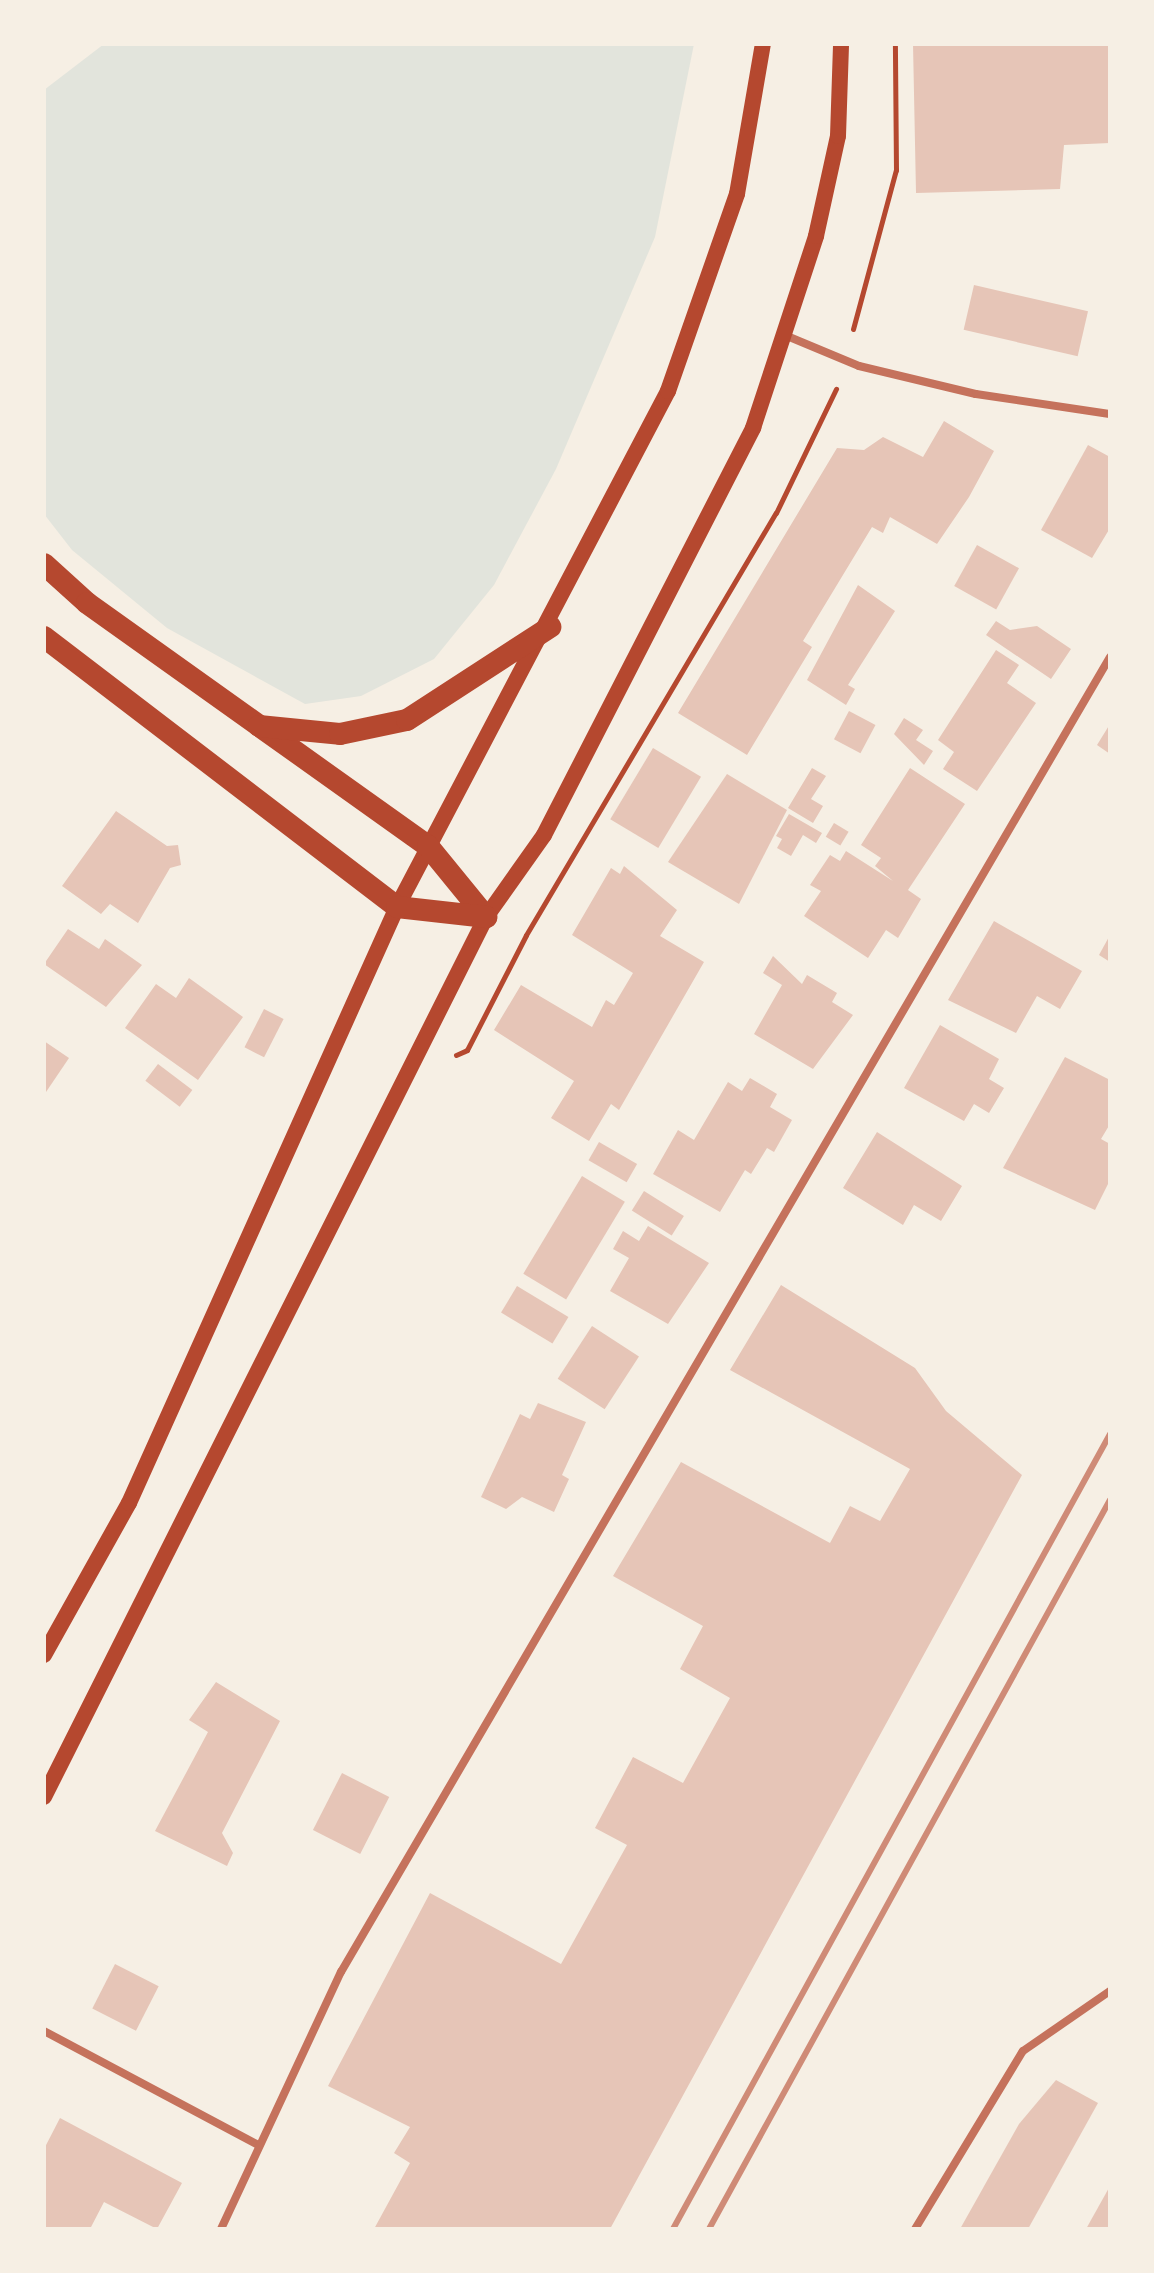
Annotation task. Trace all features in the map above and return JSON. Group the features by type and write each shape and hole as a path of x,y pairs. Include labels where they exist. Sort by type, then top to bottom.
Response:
{"highway":[{"path":"44,564 258,726 428,846 486,917"},
{"path":"258,726 340,734 407,720 550,627"},
{"path":"44,637 397,907 486,917"}],"main road":[{"path":"44,1655 129,1503 397,907 550,627 668,391 715,273 755,115 763,44"},
{"path":"44,1797 486,917 544,835 704,532 787,336 838,136 841,44"}],"street":[{"path":"787,336 844,360 976,394 1110,414"},
{"path":"221,2229 341,1972 1110,657"},
{"path":"915,2229 1023,2051 1110,1991"},
{"path":"44,2031 258,2145"}],"path":[{"path":"467,1050 526,935 776,513 844,360 896,170 895,44"}],"shaded area":[{"path":"104,44 694,44 655,237 556,469 494,585 434,659 361,696 305,704 167,628 72,550 44,514 44,90"}],"building":[{"path":"913,44 1110,44 1110,143 1064,145 1060,189 916,193"},
{"path":"974,285 1088,311 1078,356 964,330"},
{"path":"944,421 994,451 969,497 937,544 890,517 883,533 872,527 803,641 812,647 747,755 678,713 837,448 864,450 883,437 923,457"},
{"path":"1088,445 1110,457 1110,528 1092,558 1041,530"},
{"path":"977,545 1019,568 996,609 954,586"},
{"path":"858,585 895,611 848,685 855,689 846,705 807,680"},
{"path":"996,621 1010,630 1037,626 1071,649 1051,679 986,635"},
{"path":"996,650 1019,665 1007,683 1036,703 977,791 943,769 954,752 938,740"},
{"path":"849,711 875,725 860,753 834,739"},
{"path":"904,718 923,730 916,740 933,751 924,765 894,734"},
{"path":"1110,724 1110,754 1097,745"},
{"path":"653,748 701,777 658,848 610,819"},
{"path":"812,768 826,776 811,799 823,806 813,823 788,808"},
{"path":"910,768 965,804 908,890 921,899 898,938 886,930 868,958 804,916 821,891 810,885 830,855 840,861 846,851 893,881 875,866 881,858 861,845"},
{"path":"727,774 787,810 739,904 668,862"},
{"path":"116,811 167,846 178,845 181,865 170,868 138,923 110,904 101,914 62,886"},
{"path":"789,814 822,833 816,843 803,835 791,856 777,848 782,839 776,836"},
{"path":"834,823 849,832 840,845 826,837"},
{"path":"624,866 677,910 660,936 704,962 619,1110 611,1104 589,1141 551,1118 574,1081 494,1030 521,985 592,1027 606,1000 614,1005 633,973 572,935 611,868 620,874"},
{"path":"994,921 1082,971 1060,1009 1037,996 1016,1033 948,1000"},
{"path":"68,929 99,949 105,939 142,965 106,1007 44,964"},
{"path":"1110,935 1110,962 1099,955"},
{"path":"773,956 802,984 807,975 837,993 832,1002 853,1015 813,1069 754,1034 782,985 763,973"},
{"path":"189,978 243,1017 198,1080 125,1028 156,984 176,998"},
{"path":"264,1009 284,1019 264,1057 244,1047"},
{"path":"940,1025 999,1059 989,1079 1004,1088 989,1113 974,1104 964,1121 904,1088"},
{"path":"44,1041 69,1058 44,1095"},
{"path":"1065,1057 1110,1080 1110,1124 1101,1139 1110,1144 1110,1180 1095,1210 1003,1168"},
{"path":"158,1064 192,1090 180,1107 145,1081"},
{"path":"750,1078 777,1094 770,1107 792,1120 774,1152 767,1148 751,1174 745,1170 720,1212 653,1174 678,1130 694,1140 728,1082 742,1091"},
{"path":"877,1132 962,1186 941,1221 914,1205 903,1225 843,1188"},
{"path":"599,1142 637,1164 627,1182 588,1160"},
{"path":"582,1176 625,1202 566,1299 523,1274"},
{"path":"644,1191 684,1216 672,1235 632,1211"},
{"path":"648,1226 709,1263 668,1324 610,1291 629,1258 613,1249 623,1231 639,1241"},
{"path":"781,1285 915,1368 946,1411 1022,1475 610,2229 374,2229 410,2163 394,2153 410,2127 328,2086 430,1893 561,1964 627,1845 595,1828 633,1757 683,1783 730,1698 680,1669 703,1626 613,1576 681,1462 830,1543 850,1506 880,1521 910,1469 730,1370"},
{"path":"517,1286 568,1317 552,1343 501,1313"},
{"path":"592,1326 639,1356 605,1409 558,1379"},
{"path":"538,1403 586,1422 562,1475 569,1479 554,1512 522,1497 506,1509 481,1497 520,1414 530,1419"},
{"path":"216,1682 280,1721 222,1833 233,1853 227,1866 155,1831 208,1732 189,1720"},
{"path":"342,1773 389,1797 360,1854 313,1830"},
{"path":"115,1964 159,1986 136,2031 92,2009"},
{"path":"1056,2080 1098,2103 1028,2229 960,2229 1019,2124"},
{"path":"60,2118 182,2183 157,2229 104,2202 90,2229 44,2229 44,2149"},
{"path":"1110,2186 1110,2229 1086,2229"}],"railway":[{"path":"673,2229 1110,1434"},
{"path":"709,2229 1110,1500"}]}
